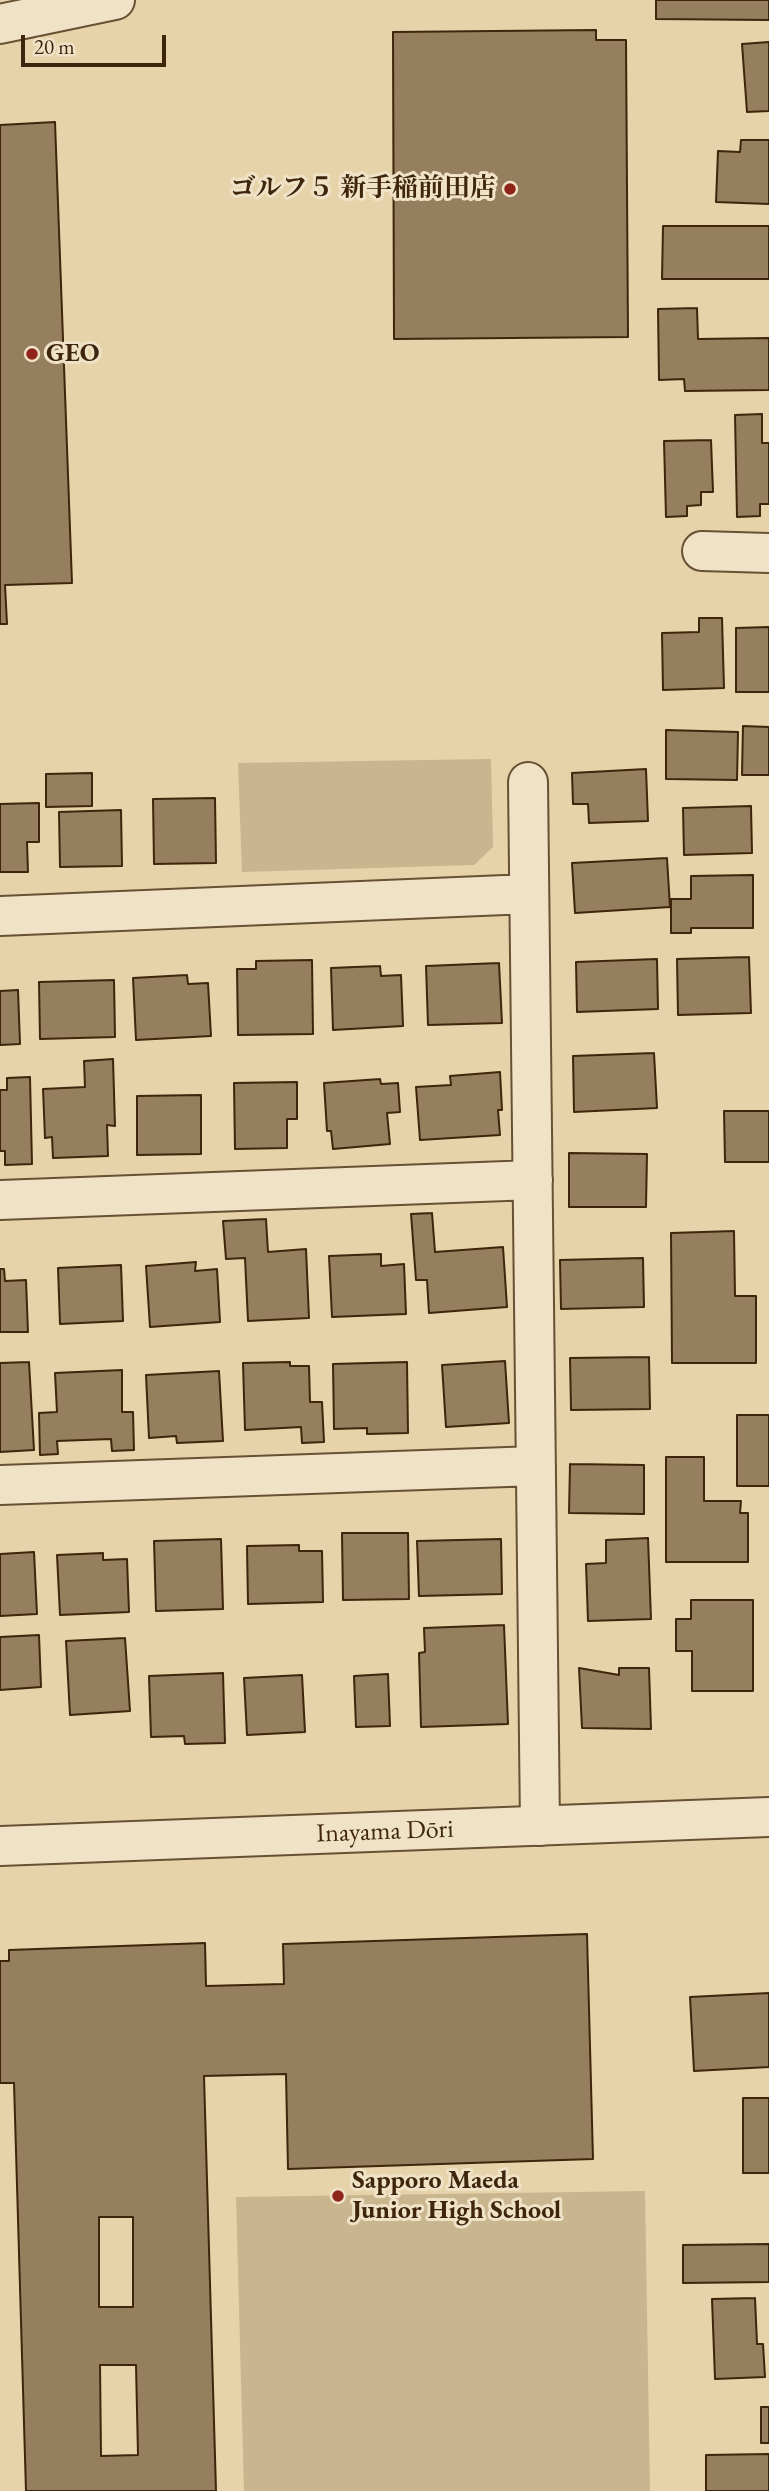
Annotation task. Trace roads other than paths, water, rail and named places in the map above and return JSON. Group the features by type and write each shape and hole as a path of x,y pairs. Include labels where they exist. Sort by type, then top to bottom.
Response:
{"street":[{"path":"0,24 115,0"},
{"path":"702,551 769,553"},
{"path":"528,782 540,1826"},
{"path":"0,915 529,894"},
{"path":"0,1200 533,1180"},
{"path":"0,1485 536,1466"},
{"name":"Inayama Dōri","path":"0,1846 769,1817"}],"place":[{"name":"ゴルフ５ 新手稲前田店","path":"510,189"},
{"name":"GEO","path":"32,354"},
{"name":"Sapporo Maeda Junior High School","path":"338,2196"}]}
